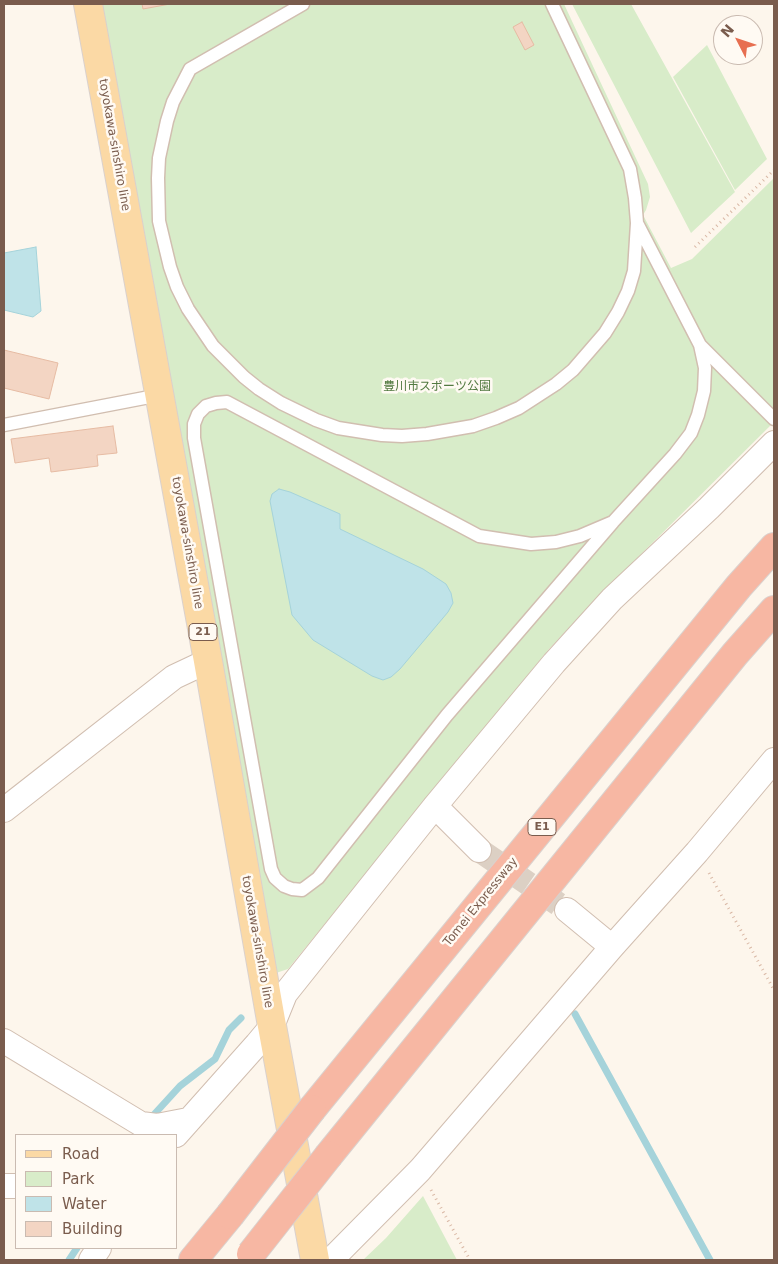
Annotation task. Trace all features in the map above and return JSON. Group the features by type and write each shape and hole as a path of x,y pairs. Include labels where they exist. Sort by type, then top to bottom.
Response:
{"highway":[{"name":"Tomei Expressway","path":"193,1260 312,1109 739,586 774,547"},
{"path":"256,1258 334,1160 445,1012 735,654 774,610"}],"main road":[{"name":"toyokawa-sinshiro line","path":"88,4 315,1260"}],"street":[{"path":"4,1041 141,1124 182,1128 272,1026 285,994 435,806 554,663 612,599 710,508 774,443"},
{"path":"4,810 174,677 208,661"},
{"path":"331,1260 420,1170 612,947 697,852 774,760"},
{"path":"435,806 479,850"},
{"path":"567,910 612,947"},
{"path":"91,1260 98,1249"}],"lane":[{"path":"303,4 190,69 173,102 159,158 158,178 160,221 170,267 188,309 213,346 244,377 273,398 307,416 338,428 402,436 427,434 473,426 519,408 573,370 605,333 628,291 634,270 637,223 636,198 630,168 552,4"},
{"path":"613,522 580,536 556,542 532,544 479,536 227,402 206,406 198,414 194,424 194,438 271,869 275,878 284,886 302,890 318,878 446,715 613,522 675,454 690,433 698,414 704,391 705,368 700,345 637,223"},
{"path":"700,345 774,419"},
{"path":"4,425 160,395"}],"path":[{"path":"695,247 774,170"},
{"path":"697,852 774,990"},
{"path":"420,1170 470,1260"}],"green space":[{"name":"豊川市スポーツ公園","path":"102,4 564,4 648,184 650,197 643,215 671,268 692,259 774,178 774,422 596,599 549,649 288,969 276,973"},
{"path":"572,4 631,4 735,192 691,233"},
{"path":"707,45 713,56 713,65 718,65 767,159 735,190 673,77"},
{"path":"423,1196 457,1260 363,1260 386,1238"}],"water":[{"path":"36,247 41,311 33,317 4,310 4,253"},
{"path":"279,489 340,514 340,529 423,569 446,584 451,593 453,603 448,612 391,677 383,680 372,676 313,640 292,615 270,501 272,494"}],"building":[{"path":"142,4 170,4 143,9"},
{"path":"522,22 534,45 525,50 513,27"},
{"path":"4,350 58,363 49,399 4,388"},
{"path":"113,426 117,453 97,455 98,466 51,472 49,458 15,463 11,439"}],"waterway":[{"path":"575,1014 710,1260"},
{"path":"149,1120 180,1086 215,1059 229,1030 241,1018"},
{"path":"69,1260 76,1249"}],"tunnel":[{"path":"479,850 567,910"}]}
